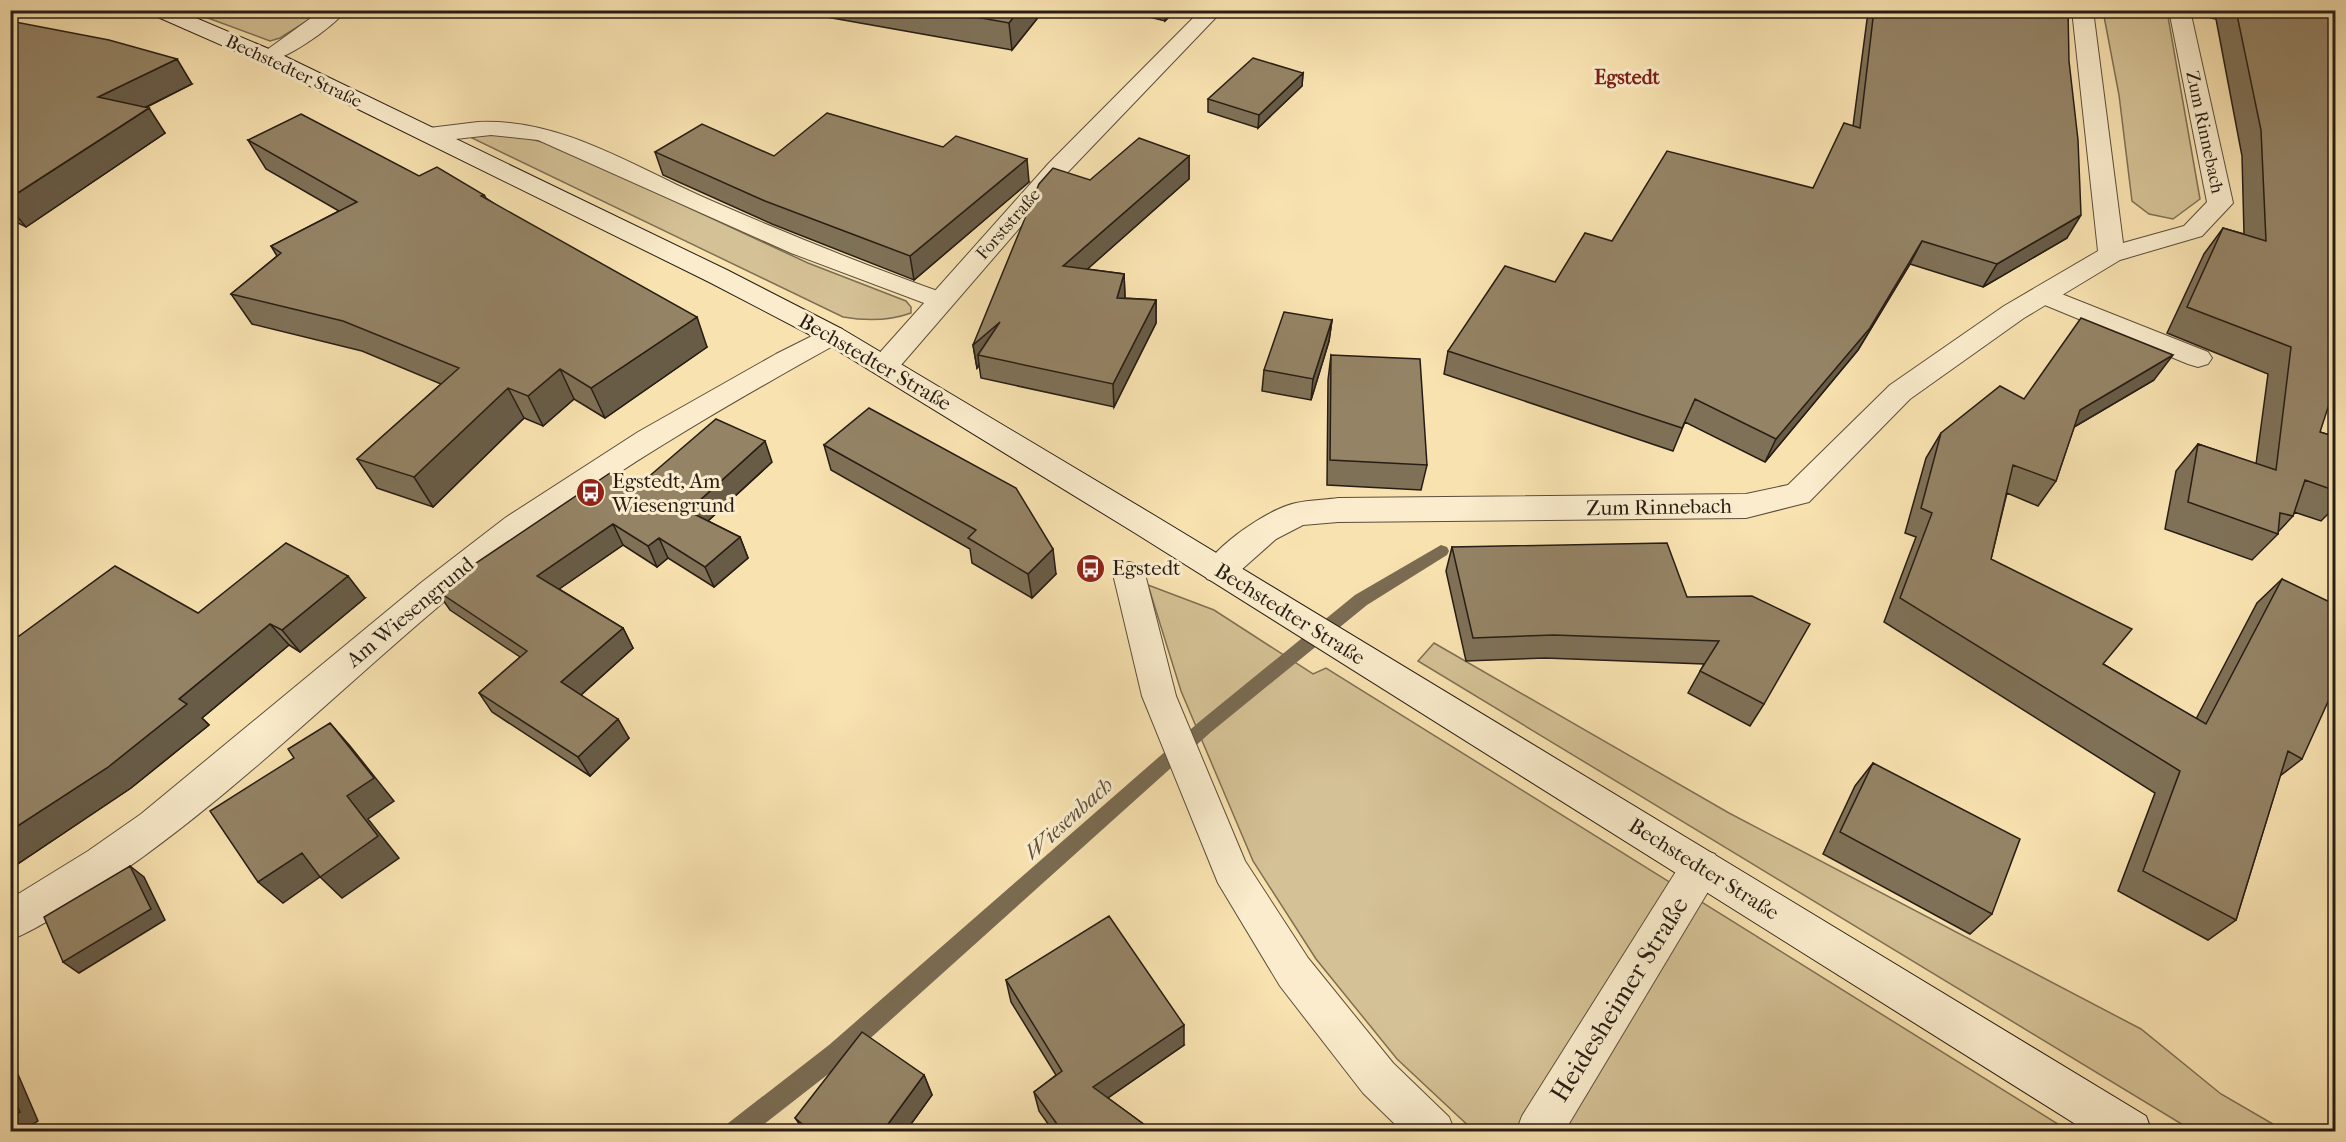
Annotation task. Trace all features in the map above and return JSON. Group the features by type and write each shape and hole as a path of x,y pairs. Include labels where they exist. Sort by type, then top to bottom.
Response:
{"street":[{"name":"Bechstedter Straße","path":"158,10 267,57 718,276 885,365 2130,1131"},
{"path":"267,57 284,49 336,10"},
{"name":"Forststraße","path":"885,365 1058,168 1214,10"},
{"path":"2082,10 2111,254"},
{"name":"Zum Rinnebach","path":"1219,570 1265,531 1297,514 1338,510 1746,506 1798,494 1900,392 2013,312 2044,296 2111,254 2193,231 2220,203 2179,10"},
{"name":"Am Wiesengrund","path":"10,921 91,872 155,826 475,558 554,500 703,407 832,335"},
{"name":"Heidesheimer Straße","path":"1538,1131 1701,867"}],"lane":[{"path":"429,135 497,128 526,131 558,139 640,179 849,270 940,301"},
{"path":"2044,296 2198,358"},
{"path":"1129,573 1159,696 1231,870 1294,972 1378,1078 1434,1131"}],"shaded area":[{"path":"189,11 323,11 280,38 270,41"},
{"path":"2103,11 2167,11 2200,199 2173,219 2149,214 2132,201 2119,95"},
{"path":"511,134 554,145 808,263 906,301 911,307 911,313 894,318 877,319 843,317 472,138 474,135"},
{"path":"1148,585 1214,610 1313,674 1326,668 2069,1131 1474,1131 1397,1059 1316,959 1253,861 1181,691"},
{"path":"1434,643 1729,813 2141,1029 2221,1094 2285,1131 2193,1131 1418,661"}],"building":[{"path":"937,10 1019,10 1009,23"},
{"path":"1874,10 2068,10 2069,61 2078,140 2081,215 1997,264 1922,241 1870,328 1776,439 1695,399 1682,428 1448,351 1505,266 1555,282 1585,233 1612,241 1667,151 1813,188 1844,123 1860,128"},
{"path":"2236,10 2336,10 2336,383 2320,432 2336,437 2336,491 2305,480 2293,516 2280,513 2278,534 2188,502 2198,444 2276,470 2291,347 2187,307 2223,228 2266,241 2261,130"},
{"path":"10,21 109,40 177,59 98,97 149,108 10,198"},
{"path":"1253,58 1303,73 1259,115 1208,99"},
{"path":"827,113 943,147 956,136 1027,159 910,256 765,201 655,152 702,124 774,156"},
{"path":"301,114 419,176 437,167 484,195 481,196 697,317 591,388 560,369 528,396 508,388 414,477 357,459 459,368 343,321 231,294 281,253 271,246 357,202 248,140"},
{"path":"1139,138 1189,156 1063,266 1124,274 1117,298 1156,300 1113,384 978,355 1000,322 973,345 1039,184 1053,168 1090,180"},
{"path":"1284,312 1332,320 1313,379 1264,370"},
{"path":"2081,318 2173,355 2080,410 2056,481 2013,465 1991,559 2132,629 2103,664 2206,724 2282,579 2336,605 2336,684 2302,759 2288,751 2236,920 2143,871 2180,771 1900,598 1932,513 1921,508 1941,433 2000,386 2024,399"},
{"path":"1331,355 1420,359 1427,465 1330,460"},
{"path":"869,408 1016,488 1053,549 1028,574 968,538 976,530 824,445"},
{"path":"716,419 765,441 688,511 740,537 705,567 659,538 648,546 613,524 537,576 623,628 561,682 618,719 578,757 479,693 527,651 436,590 610,473 639,485"},
{"path":"286,543 348,576 282,630 270,624 179,699 187,704 107,768 10,831 10,630 19,636 115,566 198,613"},
{"path":"1667,543 1687,597 1752,596 1810,624 1764,704 1700,671 1719,641 1554,635 1473,638 1452,547"},
{"path":"330,723 374,778 347,796 378,836 320,877 302,853 258,882 210,811 294,758 288,749"},
{"path":"1873,763 2020,839 1992,914 1840,832"},
{"path":"130,866 151,909 63,962 44,917"},
{"path":"1109,916 1184,1025 1093,1087 1153,1131 1062,1131 1034,1092 1062,1071 1006,980"},
{"path":"862,1032 924,1075 883,1131 804,1131 807,1128 795,1118"},
{"path":"10,1091 20,1112 10,1118"}],"waterway":[{"name":"Wiesenbach","path":"735,1132 837,1053 1205,727 1361,600 1441,551"}],"place":[{"name":"Egstedt, Am Wiesengrund","path":"591,493"},
{"name":"Egstedt","path":"1091,568"}],"district":[{"name":"Egstedt","path":"1627,77"}]}
